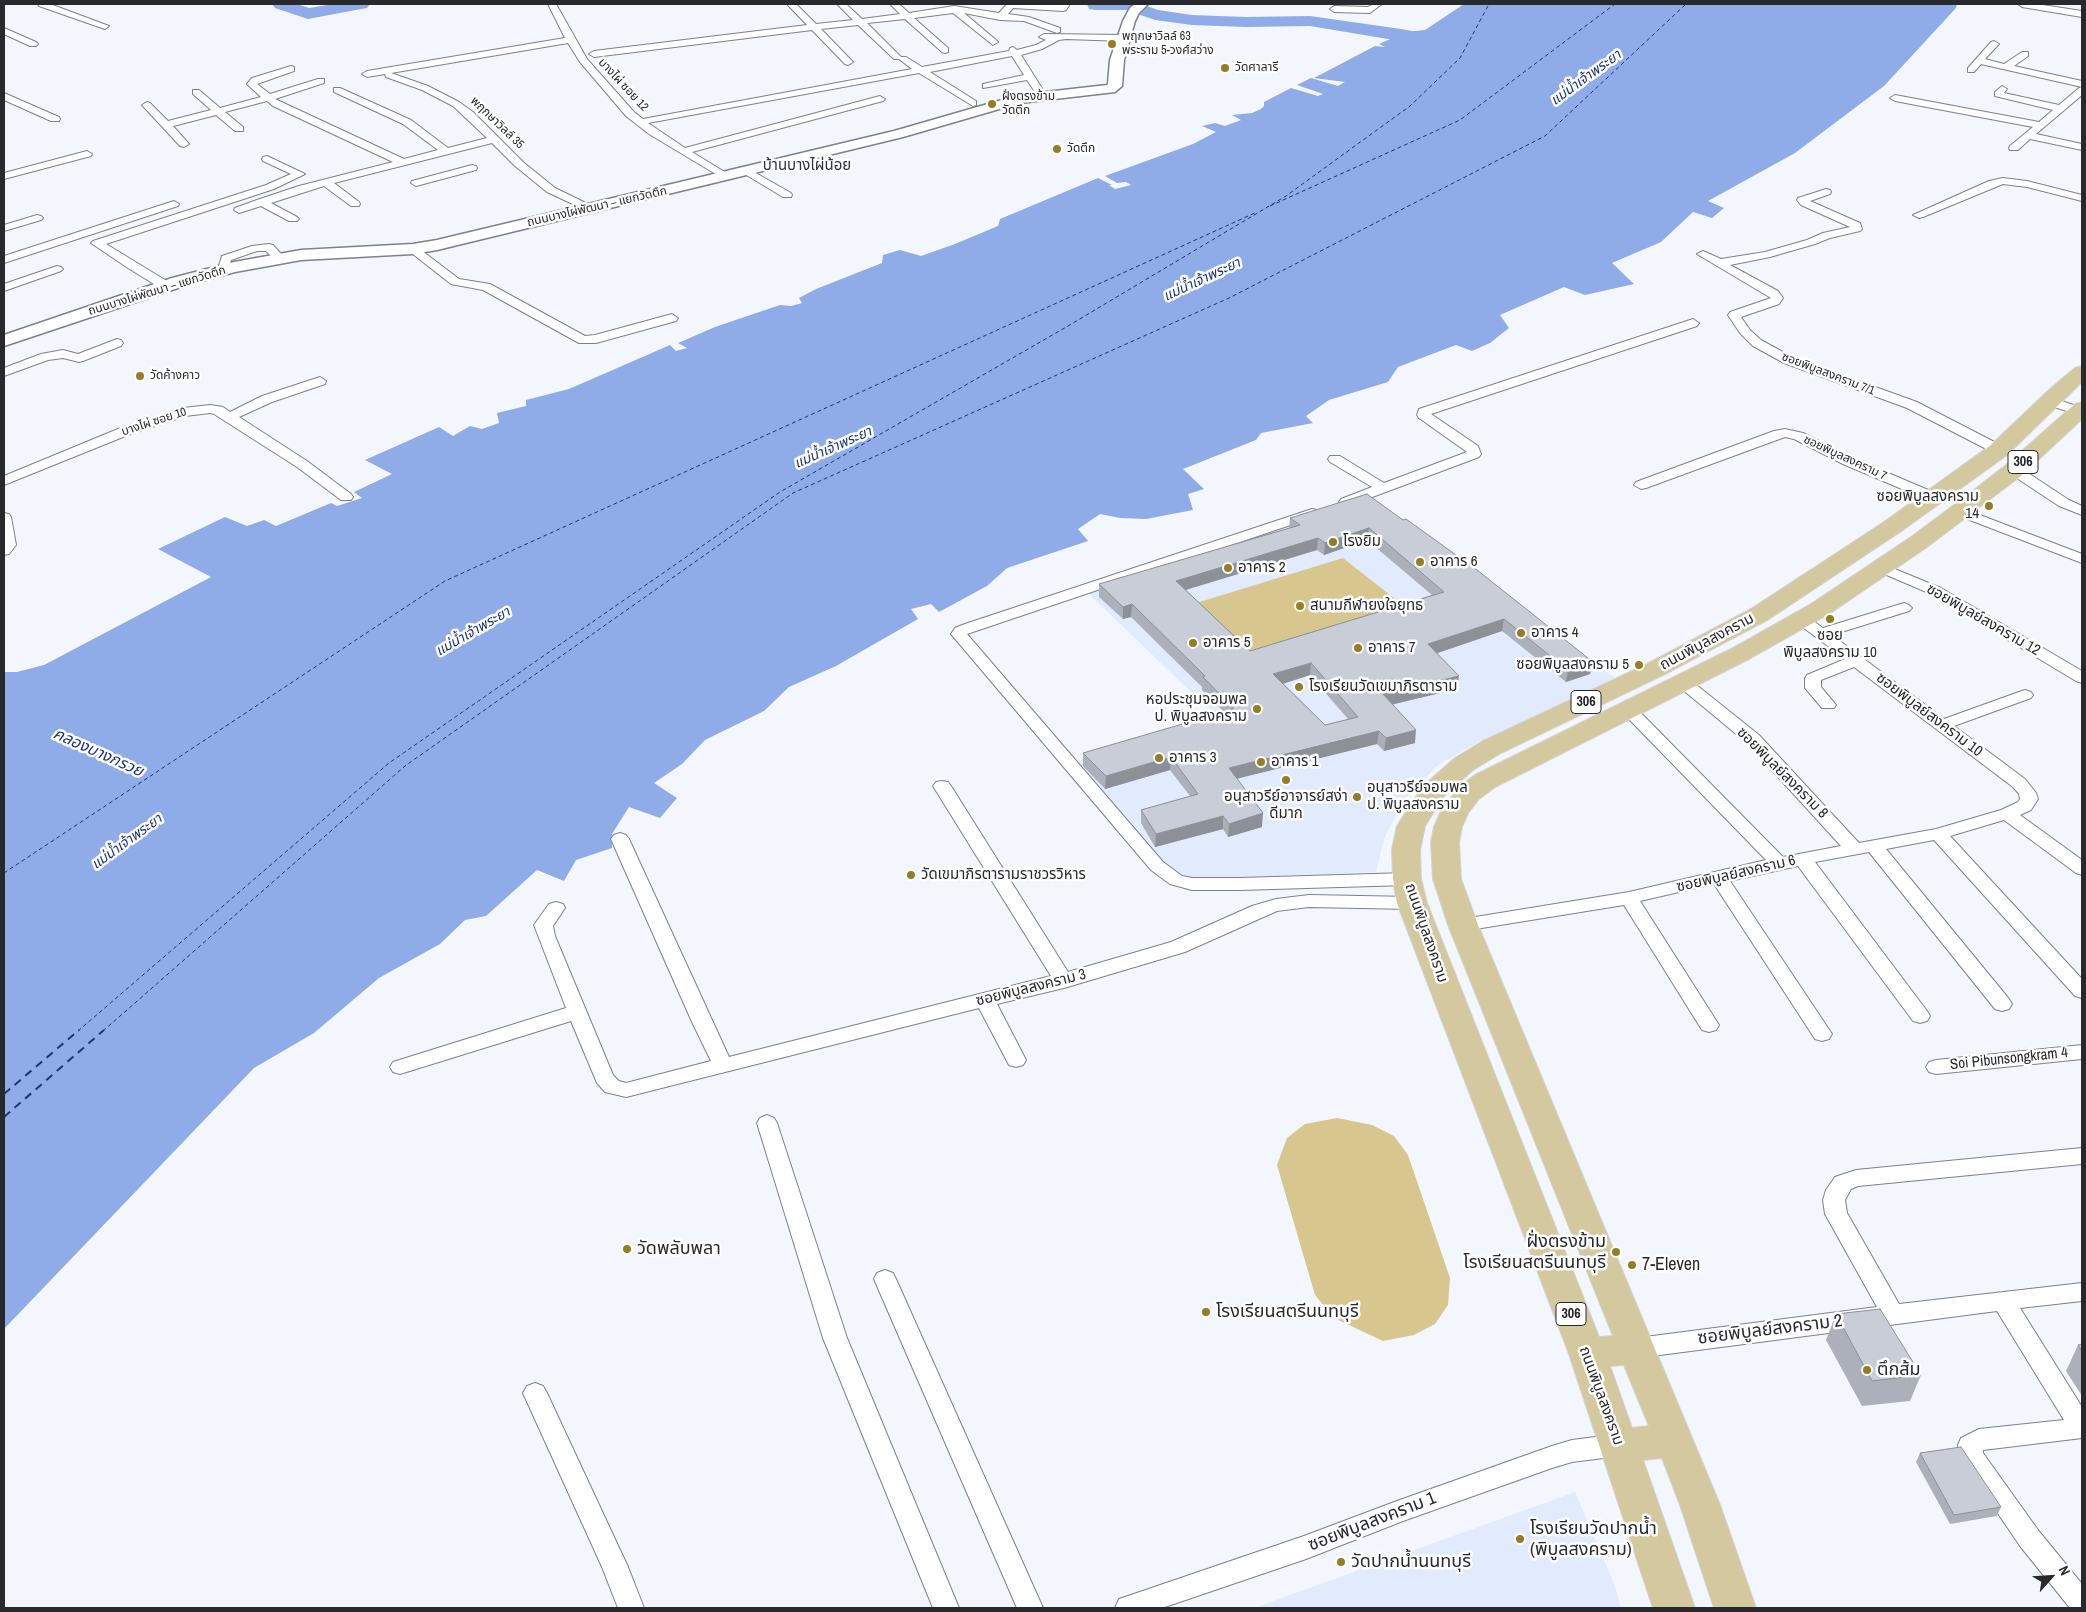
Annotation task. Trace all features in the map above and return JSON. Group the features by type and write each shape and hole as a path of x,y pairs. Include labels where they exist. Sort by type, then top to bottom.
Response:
{"main road":[{"name":"ถนนพิบูลสงคราม","path":"1735,1608 1700,1505 1463,925 1447,879 1445,860 1448,827 1455,810 1469,793 1485,780 1740,654 1820,609 1960,511 2006,460 2031,420 2082,372"},
{"name":"ถนนพิบูลสงคราม","path":"1674,1608 1587,1354 1410,891 1406,850 1411,826 1433,792 1464,764 1492,747 1654,670 1760,614 1935,498 2058,430 2081,411"},
{"path":"2031,420 2058,430"},
{"path":"1587,1354 1637,1348"},
{"path":"1619,1445 1674,1442"}],"street":[{"path":"42,4 105,26"},
{"name":"บางไผ่ ซอย 12","path":"552,4 583,60 630,114 653,132 724,176"},
{"path":"684,151 882,97 845,65 814,27 791,4"},
{"path":"841,4 900,58 973,103"},
{"path":"894,4 945,50"},
{"path":"1334,9 1370,10 1378,4"},
{"path":"2022,4 2082,14"},
{"path":"1001,16 1008,7 1014,5 1062,9"},
{"name":"ถนนบางไผ่พัฒนา – แยกวัดตึก","path":"4,341 166,286 224,270 279,258 331,252 413,248 569,214 898,134 1020,99 1110,89 1115,86 1117,60 1124,38 1139,6"},
{"path":"594,54 906,15 951,7 1026,19 1056,34"},
{"path":"951,7 993,42"},
{"path":"1001,16 1020,22 1042,34 1124,38"},
{"path":"4,31 33,44"},
{"path":"1010,53 1042,34"},
{"path":"647,120 1039,47 1056,34"},
{"path":"367,74 571,40"},
{"path":"1971,70 1994,44"},
{"path":"961,51 976,60"},
{"path":"1010,53 1038,90"},
{"path":"2007,66 2025,54"},
{"path":"1980,61 2082,84"},
{"path":"291,69 252,82 253,87 267,98 299,116 399,163 420,187 472,168"},
{"name":"พฤกษาวิลล์ 35","path":"390,75 425,88 456,104 551,190 590,209"},
{"path":"986,86 1030,77"},
{"path":"166,125 218,112 321,81"},
{"path":"2002,89 1998,94 2060,108"},
{"path":"337,90 407,122 446,151"},
{"path":"2014,148 2082,90"},
{"path":"196,92 239,129"},
{"path":"4,96 54,119"},
{"path":"1895,98 2039,125"},
{"path":"4,106 17,102"},
{"path":"147,105 184,144"},
{"path":"2029,136 2082,147"},
{"path":"239,210 326,182 494,140"},
{"path":"4,176 87,154"},
{"path":"166,286 97,243 270,187 300,174 266,159"},
{"path":"747,171 787,195"},
{"path":"326,182 355,204"},
{"path":"1919,215 1993,183 2028,184 2082,198"},
{"name":"พฤกษาวิลล์ 35","path":"551,190 557,203 569,214"},
{"path":"1720,263 1766,255 1811,242 1827,235 1856,229 1856,225 1802,200 1826,192"},
{"path":"261,202 293,219"},
{"path":"4,260 174,204"},
{"path":"4,228 37,218"},
{"path":"413,248 455,282 486,287 583,340 596,339 672,318"},
{"name":"ซอยพิบูลสงคราม 7/1","path":"1703,254 1774,294 1777,298 1774,301 1734,315 1746,333 1758,343 1788,360 1912,405 2006,460"},
{"path":"4,288 57,269"},
{"path":"1410,891 1254,884 1192,884 1176,880 1156,866 959,634 968,628 1328,508 1474,454 1473,449 1429,419 1424,415 1424,412 1693,323"},
{"path":"4,372 45,357 63,354 79,358 117,343"},
{"path":"230,417 267,400 320,380"},
{"path":"2050,401 2081,411"},
{"name":"บางไผ่ ซอย 10","path":"4,482 100,440 182,412 210,409 218,410 230,417 302,464 346,497"},
{"name":"ซอยพิบูลสงคราม 7","path":"1641,485 1785,433 1798,436 1935,498"},
{"path":"1335,459 1383,488"},
{"path":"2006,460 2064,503 2082,512"},
{"path":"1960,511 2082,559"},
{"path":"4,517 9,545 4,551"},
{"name":"ซอยพิบูลย์สงคราม 12","path":"1880,568 1936,591 2082,678"},
{"path":"1822,634 1904,608"},
{"name":"ซอยพิบูลย์สงคราม 10","path":"1801,619 1858,660 2018,783 2027,793 2029,799 2025,806 2007,814"},
{"path":"1828,705 1813,688 1813,678 1858,660"},
{"name":"ซอยพิบูลย์สงคราม 8","path":"1683,682 1753,739 1854,848"},
{"path":"1942,725 2025,695"},
{"path":"1628,709 1779,863"},
{"path":"942,786 1064,980"},
{"path":"2007,814 2082,869"},
{"name":"ซอยพิบูลย์สงคราม 6","path":"1463,925 1629,898 1779,863 1938,834 2007,814"},
{"path":"1938,834 2082,991"},
{"path":"620,839 702,1022 724,1066"},
{"path":"1873,845 2002,1004"},
{"path":"1803,859 1920,1016"},
{"path":"1719,878 1822,1034"},
{"path":"1254,884 1280,904"},
{"name":"ซอยพิบูลสงคราม 3","path":"577,1012 604,1078 612,1087 626,1090 1064,980 1178,947 1260,910 1280,904 1410,891"},
{"path":"1629,898 1709,1025"},
{"path":"400,1067 577,1012 543,925 556,908"},
{"path":"985,1000 1016,1060"},
{"name":"Soi Pibunsongkram 4","path":"1936,1066 2082,1052"},
{"path":"768,1123 835,1338 946,1608"},
{"path":"1893,1314 1836,1214 1834,1200 1837,1190 1843,1183 1856,1178 2082,1156"},
{"path":"885,1279 1030,1608"},
{"name":"ซอยพิบูลย์สงคราม 2","path":"1637,1348 1893,1314 2082,1292"},
{"path":"2003,1301 2082,1428 1979,1439 1970,1445 1971,1456 2029,1538 2082,1603"},
{"path":"535,1393 611,1559 631,1608"},
{"name":"ซอยพิบูลสงคราม 1","path":"1128,1608 1306,1547 1397,1512 1552,1457 1572,1451 1619,1445"}],"shaded area":[{"name":"โรงเรียนวัดเขมาภิรตาราม","path":"1367,499 1615,678 1477,743 1438,765 1404,800 1384,839 1376,872 1200,879 1184,876 1162,863 1078,761 1218,718 1089,594"},
{"name":"สนามกีฬายงใจยุทธ","path":"1343,558 1408,609 1253,658 1193,604"},
{"path":"1337,1118 1372,1125 1394,1136 1408,1155 1450,1278 1448,1305 1435,1324 1414,1335 1383,1341 1334,1318 1315,1295 1277,1165 1287,1138 1305,1124"},
{"name":"โรงเรียนวัดปากน้ำ (พิบูลสงคราม)","path":"1575,1492 1615,1586 1621,1608 1254,1608"}],"water":[{"path":"1464,4 1957,4 1956,8 1884,86 1795,153 1708,201 1724,208 1712,218 1693,212 1661,242 1612,263 1634,284 1585,295 1564,287 1500,315 1509,328 1490,343 1472,351 1456,345 1398,367 1388,382 1329,400 1306,416 1313,423 1261,433 1256,440 1183,469 1204,489 1188,494 1193,510 1146,519 1120,518 1100,514 1078,529 1088,541 1007,568 987,586 939,612 931,604 911,609 918,619 836,666 789,687 764,711 705,740 682,764 654,783 677,798 660,818 629,807 612,834 612,848 576,860 564,881 537,870 486,916 465,920 440,944 379,978 314,1033 254,1068 4,1329 4,672 17,672 44,665 211,577 158,549 225,517 247,526 264,520 276,526 331,503 337,506 362,498 354,492 392,474 365,460 439,427 453,436 470,426 482,429 499,423 497,413 526,406 526,400 569,389 670,345 676,351 687,348 678,343 715,327 780,305 791,306 802,303 799,298 816,289 882,263 883,255 900,250 921,256 955,244 998,226 1000,219 1098,178 1112,185 1109,185 1115,189 1131,185 1126,182 1117,183 1105,176 1193,144 1216,132 1202,126 1215,123 1225,126 1241,120 1232,115 1252,113 1261,109 1264,106 1264,102 1291,88 1318,96 1323,94 1297,85 1311,78 1338,86 1345,82 1314,78 1375,46 1385,47 1379,44 1406,32 1425,30"}],"building":[{"path":"1367,494 1403,520 1406,519 1477,570 1593,662 1568,670 1504,619 1428,644 1459,676 1383,694 1416,730 1386,738 1379,731 1229,768 1263,813 1229,824 1223,816 1156,834 1141,810 1198,794 1171,757 1106,776 1083,753 1234,709 1203,677 1205,676 1132,604 1123,607 1099,584 1300,525 1290,518","holes":["1369,528 1444,592 1250,651 1176,581 1318,538 1325,543","1311,663 1358,717 1325,725 1273,674"]},
{"path":"1880,1309 1921,1375 1872,1381 1836,1314"},
{"path":"1961,1447 2001,1507 1954,1515 1920,1453"}],"waterway":[{"path":"281,4 308,14 361,4"},
{"path":"1096,4 1128,5 1155,15 1192,20 1246,22 1310,21 1448,43"}],"ferry route":[{"path":"78,1031 389,763 780,492 1068,326 1286,196 1410,106 1460,58 1489,4"},
{"path":"1270,206 1460,120 1615,4"},
{"path":"103,1031 405,766 793,493 1229,298 1545,136 1686,4"},
{"path":"4,873 445,581 1257,212"},
{"path":"4,1094 79,1030"},
{"path":"4,1117 104,1030"}],"place":[{"name":"พฤกษาวิลล์ 63 พระราม 5-วงศ์สว่าง","path":"1112,44"},
{"name":"วัดศาลารี","path":"1225,68"},
{"name":"ฝั่งตรงข้าม วัดตึก","path":"992,104"},
{"name":"วัดตึก","path":"1057,149"},
{"name":"วัดค้างคาว","path":"140,376"},
{"name":"ซอยพิบูลสงคราม 14","path":"1989,506"},
{"name":"โรงยิม","path":"1333,542"},
{"name":"อาคาร 6","path":"1420,562"},
{"name":"อาคาร 2","path":"1228,568"},
{"name":"สนามกีฬายงใจยุทธ","path":"1300,606"},
{"name":"ซอย พิบูลสงคราม 10","path":"1830,619"},
{"name":"อาคาร 4","path":"1521,633"},
{"name":"อาคาร 5","path":"1193,643"},
{"name":"อาคาร 7","path":"1358,648"},
{"name":"ซอยพิบูลสงคราม 5","path":"1639,665"},
{"name":"โรงเรียนวัดเขมาภิรตาราม","path":"1299,687"},
{"name":"หอประชุมจอมพล ป. พิบูลสงคราม","path":"1257,709"},
{"name":"อาคาร 3","path":"1159,758"},
{"name":"อาคาร 1","path":"1261,762"},
{"name":"อนุสาวรีย์อาจารย์สง่า ดีมาก","path":"1286,780"},
{"name":"อนุสาวรีย์จอมพล ป. พิบูลสงคราม","path":"1357,797"},
{"name":"วัดเขมาภิรตารามราชวรวิหาร","path":"911,875"},
{"name":"วัดพลับพลา","path":"627,1249"},
{"name":"ฝั่งตรงข้าม โรงเรียนสตรีนนทบุรี","path":"1616,1252"},
{"name":"7-Eleven","path":"1632,1265"},
{"name":"โรงเรียนสตรีนนทบุรี","path":"1206,1312"},
{"name":"ตึกส้ม","path":"1867,1370"},
{"name":"โรงเรียนวัดปากน้ำ (พิบูลสงคราม)","path":"1520,1539"},
{"name":"วัดปากน้ำนนทบุรี","path":"1341,1562"}],"district":[{"name":"บ้านบางไผ่น้อย","path":"807,166"}],"water label":[{"name":"แม่น้ำเจ้าพระยา","path":"1586,78"},
{"name":"แม่น้ำเจ้าพระยา","path":"1202,280"},
{"name":"แม่น้ำเจ้าพระยา","path":"833,448"},
{"name":"แม่น้ำเจ้าพระยา","path":"473,632"},
{"name":"คลองบางกรวย","path":"98,753"},
{"name":"แม่น้ำเจ้าพระยา","path":"127,842"}]}
